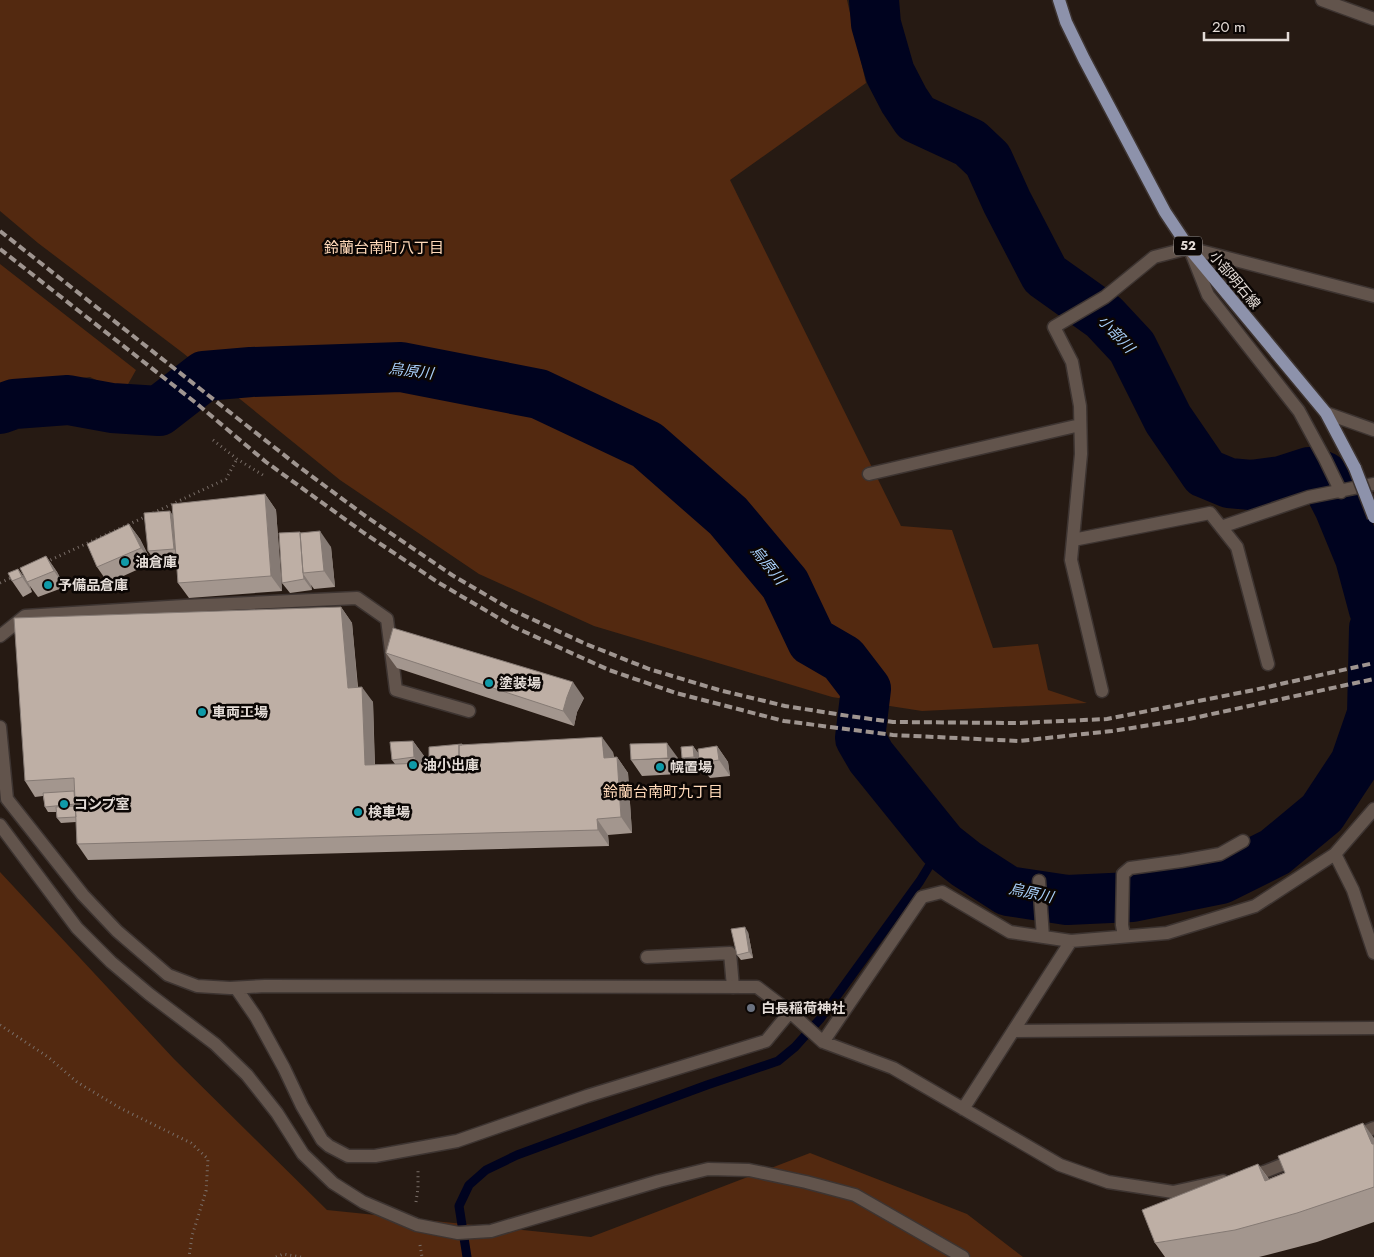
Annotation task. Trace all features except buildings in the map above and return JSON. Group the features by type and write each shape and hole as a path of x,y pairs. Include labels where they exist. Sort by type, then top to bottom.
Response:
{"main road":[{"name":"小部明石線","path":"1059,0 1066,22 1084,59 1165,212 1189,248 1326,413 1355,468 1374,517"}],"street":[{"path":"1322,0 1374,19"},
{"path":"1102,691 1071,560 1081,454 1080,406 1072,362 1054,328 1105,297 1154,257 1189,248 1374,296"},
{"path":"1189,248 1208,296 1299,411 1344,491"},
{"path":"1326,413 1374,430"},
{"path":"868,474 1080,425"},
{"path":"1221,528 1309,497 1374,484"},
{"path":"1073,540 1210,513 1237,547 1268,664"},
{"path":"0,636 26,616 357,598 387,619 396,690 469,711"},
{"path":"0,727 7,799 83,895 116,931 168,975 197,986 236,988 265,986 758,987 790,1012 823,1042 893,1068 1060,1165 1108,1182 1173,1192 1264,1172 1310,1154"},
{"path":"823,1042 922,897 942,892 1010,932 1043,932 1071,941 1123,931 1167,932 1255,906 1335,854 1374,809"},
{"path":"0,825 77,928 111,962 141,988 215,1044 247,1075 277,1113 303,1154 333,1183 363,1202 417,1225 458,1232 491,1231 650,1184 708,1169 749,1170 855,1195 963,1257"},
{"path":"1123,931 1123,874 1130,868 1220,854 1243,841"},
{"path":"1335,854 1353,890 1374,952"},
{"path":"1038,881 1043,932"},
{"path":"963,1109 1071,941"},
{"path":"647,957 730,953 733,987"},
{"path":"236,988 256,1017 302,1106 322,1140 348,1156 375,1156 456,1141 587,1096 766,1041 790,1012"},
{"path":"1013,1031 1374,1028"},
{"path":"1338,1143 1374,1128"}],"path":[{"path":"213,440 266,476"},
{"path":"45,562 226,480 237,458"},
{"path":"0,583 18,575"},
{"path":"0,1025 48,1057 77,1082 120,1108 191,1143 208,1159 206,1191 192,1236 189,1257"},
{"path":"276,1257 283,1254 301,1257"}],"shaded area":[{"path":"0,0 847,0 866,83 730,180 901,526 952,530 993,648 1038,644 1048,690 1087,703 922,711 832,697 594,626 479,574 340,480 183,353 38,243 0,211"},
{"path":"0,264 136,370 123,393 90,377 24,384 0,395"},
{"path":"0,872 174,1059 327,1210 591,1237 810,1153 967,1214 1023,1257 0,1257"}],"waterway":[{"name":"小部川","path":"874,0 876,24 890,73 916,118 970,143 988,160 1007,202 1045,275 1104,317 1132,347 1168,419 1205,473 1229,483 1251,485 1281,481 1309,472 1323,476 1339,507 1360,558 1374,610"},
{"name":"烏原川","path":"0,409 14,404 68,400 112,408 159,411 204,376 251,372 401,367 539,394 647,445 728,516 785,584 812,641 843,659 866,689 860,738 871,757 942,845 966,864 1008,891 1067,900 1132,897 1221,879 1275,852 1322,813 1355,763 1372,714 1374,628"},
{"path":"467,1257 459,1206 469,1185 486,1170 517,1155 778,1061 795,1047 820,1019 920,881 942,845"}],"railway":[{"path":"0,231 298,466 364,515 452,575 510,609 586,644 649,669 719,690 785,706 849,716 893,722 1019,723 1107,719 1254,690 1374,663"},
{"path":"0,249 196,403 266,462 364,533 439,583 514,627 609,670 676,693 784,721 893,735 1019,741 1112,731 1189,719 1374,679"}],"place":[{"name":"油倉庫","path":"125,562"},
{"name":"予備品倉庫","path":"48,585"},
{"name":"塗装場","path":"489,683"},
{"name":"車両工場","path":"202,712"},
{"name":"油小出庫","path":"413,765"},
{"name":"幌置場","path":"660,767"},
{"name":"コンプ室","path":"64,804"},
{"name":"検車場","path":"358,812"},
{"name":"白長稲荷神社","path":"751,1008"}],"district":[{"name":"鈴蘭台南町八丁目","path":"384,248"},
{"name":"鈴蘭台南町九丁目","path":"663,792"}]}
